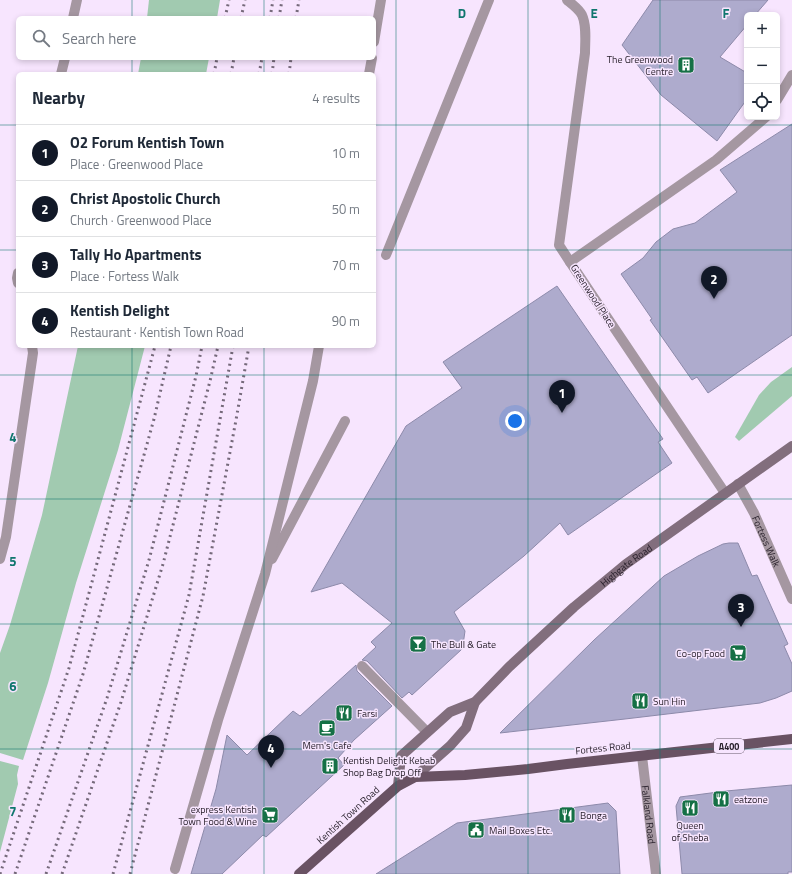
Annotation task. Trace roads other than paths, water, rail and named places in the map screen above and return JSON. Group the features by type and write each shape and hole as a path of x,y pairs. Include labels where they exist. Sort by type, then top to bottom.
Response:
{"main road":[{"name":"Highgate Road","path":"415,777 450,746 466,728 476,702 509,667 574,607 626,564 792,446"},
{"name":"Highgate Road","path":"398,786 401,756 450,712 476,702"},
{"name":"Fortess Road","path":"415,777 528,770 567,764 792,739"},
{"name":"Kentish Town Road","path":"299,874 398,786 415,777"}],"street":[{"path":"73,16 77,0"},
{"path":"376,30 381,0"},
{"path":"386,255 489,0"},
{"path":"567,0 574,5 582,15 586,40 559,245 570,262"},
{"path":"62,72 64,60"},
{"path":"369,72 372,60"},
{"path":"780,95 792,75"},
{"name":"Greenwood Place","path":"725,493 570,262 716,160 763,120"},
{"path":"0,560 6,537 34,353 33,348"},
{"path":"175,869 218,720 265,574 313,381 320,348"},
{"path":"265,574 345,421"},
{"name":"Fortess Walk","path":"738,484 754,513 792,599"},
{"path":"362,666 427,732"},
{"name":"Falkland Road","path":"642,756 656,874"}],"railway":[{"path":"225,16 229,0"},
{"path":"241,16 245,0"},
{"path":"270,16 273,0"},
{"path":"279,16 282,0"},
{"path":"296,16 299,0"},
{"path":"214,72 217,60"},
{"path":"231,72 234,60"},
{"path":"259,72 262,60"},
{"path":"272,72 274,60"},
{"path":"289,72 291,60"},
{"path":"0,874 69,668 154,348"},
{"path":"15,874 83,674 154,419 171,348"},
{"path":"46,874 107,698 149,560 196,376 202,348"},
{"path":"62,874 121,702 163,564 218,348"},
{"path":"113,874 189,595 233,348"},
{"path":"130,874 203,596 249,348"}],"place":[{"name":"The Greenwood Centre","path":"686,65"},
{"name":"Christ Apostolic Church","path":"714,299"},
{"name":"O2 Forum Kentish Town","path":"562,413"},
{"name":"Tally Ho Apartments","path":"741,627"},
{"name":"The Bull & Gate","path":"418,644"},
{"name":"Co-op Food","path":"738,653"},
{"name":"Sun Hin","path":"640,701"},
{"name":"Farsi","path":"344,713"},
{"name":"Mem's Cafe","path":"327,728"},
{"name":"Kentish Delight Kebab Shop Bag Drop Off","path":"330,766"},
{"name":"Kentish Delight","path":"271,768"},
{"name":"eatzone","path":"721,799"},
{"name":"Queen of Sheba","path":"690,808"},
{"name":"express Kentish Town Food & Wine","path":"270,815"},
{"name":"Bonga","path":"567,815"},
{"name":"Mail Boxes Etc.","path":"476,830"}]}
